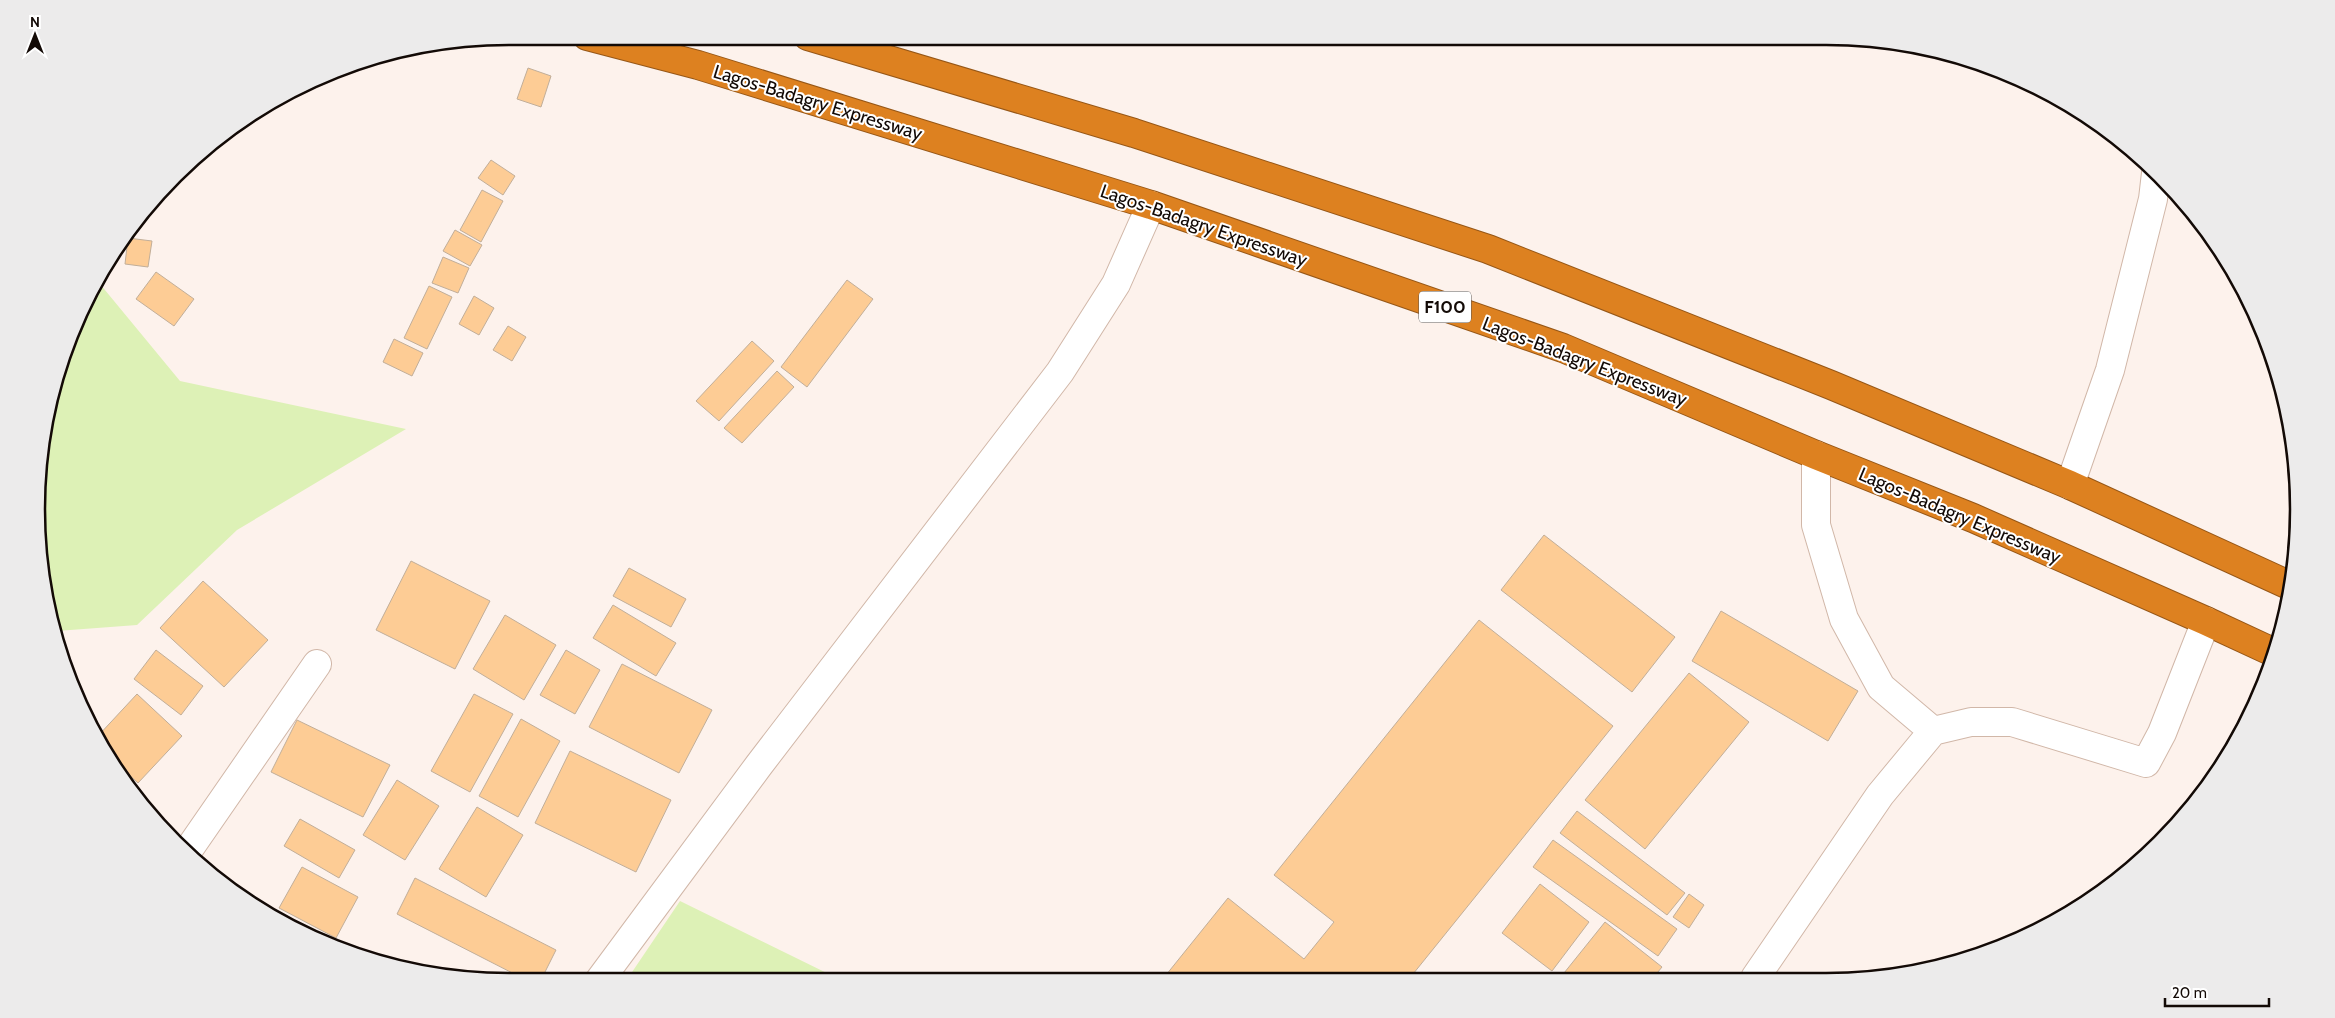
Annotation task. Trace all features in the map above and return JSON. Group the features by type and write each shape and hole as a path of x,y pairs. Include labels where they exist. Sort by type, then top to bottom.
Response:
{"highway":[{"name":"Lagos-Badagry Expressway","path":"621,45 698,65 1151,206 1563,348 1816,455 1973,518 2206,620 2268,649"},
{"path":"838,45 1134,133 1488,249 1822,381 2070,485 2284,583"}],"street":[{"path":"2070,485 2110,370 2153,199 2155,182"},
{"path":"607,973 782,734 1060,372 1116,284 1151,206"},
{"path":"1816,455 1816,525 1844,619 1881,687 1933,732"},
{"path":"1758,973 1880,795 1933,732 1971,722 2012,722 2146,763 2162,733 2206,620"},
{"path":"191,846 317,664"}],"green space":[{"path":"102,287 180,381 406,429 237,530 137,625 62,631 49,570 45,509 49,448 54,418 61,389 80,331"},
{"path":"680,901 827,973 631,973"}],"building":[{"path":"528,68 551,76 541,107 517,99"},
{"path":"491,160 515,176 503,195 478,178"},
{"path":"482,190 503,201 481,242 460,230"},
{"path":"455,230 482,245 470,266 443,251"},
{"path":"132,239 152,241 148,267 125,264 127,245"},
{"path":"443,257 469,268 458,293 432,283"},
{"path":"156,272 194,299 174,326 136,299"},
{"path":"847,280 873,299 807,387 781,367"},
{"path":"429,286 452,297 427,349 404,338"},
{"path":"474,296 494,308 479,335 459,324"},
{"path":"508,326 526,337 512,361 493,350"},
{"path":"394,339 423,353 412,376 383,362"},
{"path":"752,341 774,361 719,421 696,401"},
{"path":"777,371 794,387 742,443 724,428"},
{"path":"1544,535 1675,637 1632,692 1501,590"},
{"path":"411,561 490,601 455,669 376,630"},
{"path":"629,568 686,599 671,627 613,596"},
{"path":"203,581 268,640 224,687 160,628"},
{"path":"613,605 676,643 656,676 593,638"},
{"path":"1721,611 1858,691 1828,741 1692,661"},
{"path":"505,615 556,645 524,700 473,669"},
{"path":"1479,620 1613,726 1414,973 1168,973 1228,898 1304,959 1334,922 1274,875"},
{"path":"156,650 203,686 181,715 134,679"},
{"path":"566,650 600,670 575,714 540,695"},
{"path":"622,664 712,710 679,773 589,727"},
{"path":"1689,673 1749,722 1645,849 1585,800"},
{"path":"137,694 182,736 138,783 123,767 102,732"},
{"path":"474,694 513,714 470,792 431,771"},
{"path":"521,719 560,741 518,817 479,796"},
{"path":"297,720 390,765 363,817 271,772"},
{"path":"570,751 671,800 636,872 535,823"},
{"path":"397,780 439,806 405,860 363,835"},
{"path":"477,807 523,835 486,897 439,869"},
{"path":"1577,811 1685,893 1667,915 1560,833"},
{"path":"300,819 355,850 339,878 284,846"},
{"path":"1553,840 1677,929 1658,956 1533,867"},
{"path":"302,867 358,897 336,938 279,908"},
{"path":"415,878 556,950 544,973 512,973 397,914"},
{"path":"1540,884 1589,922 1552,971 1502,933"},
{"path":"1689,894 1704,905 1689,928 1673,917"},
{"path":"1605,922 1662,967 1657,973 1564,973"}]}
